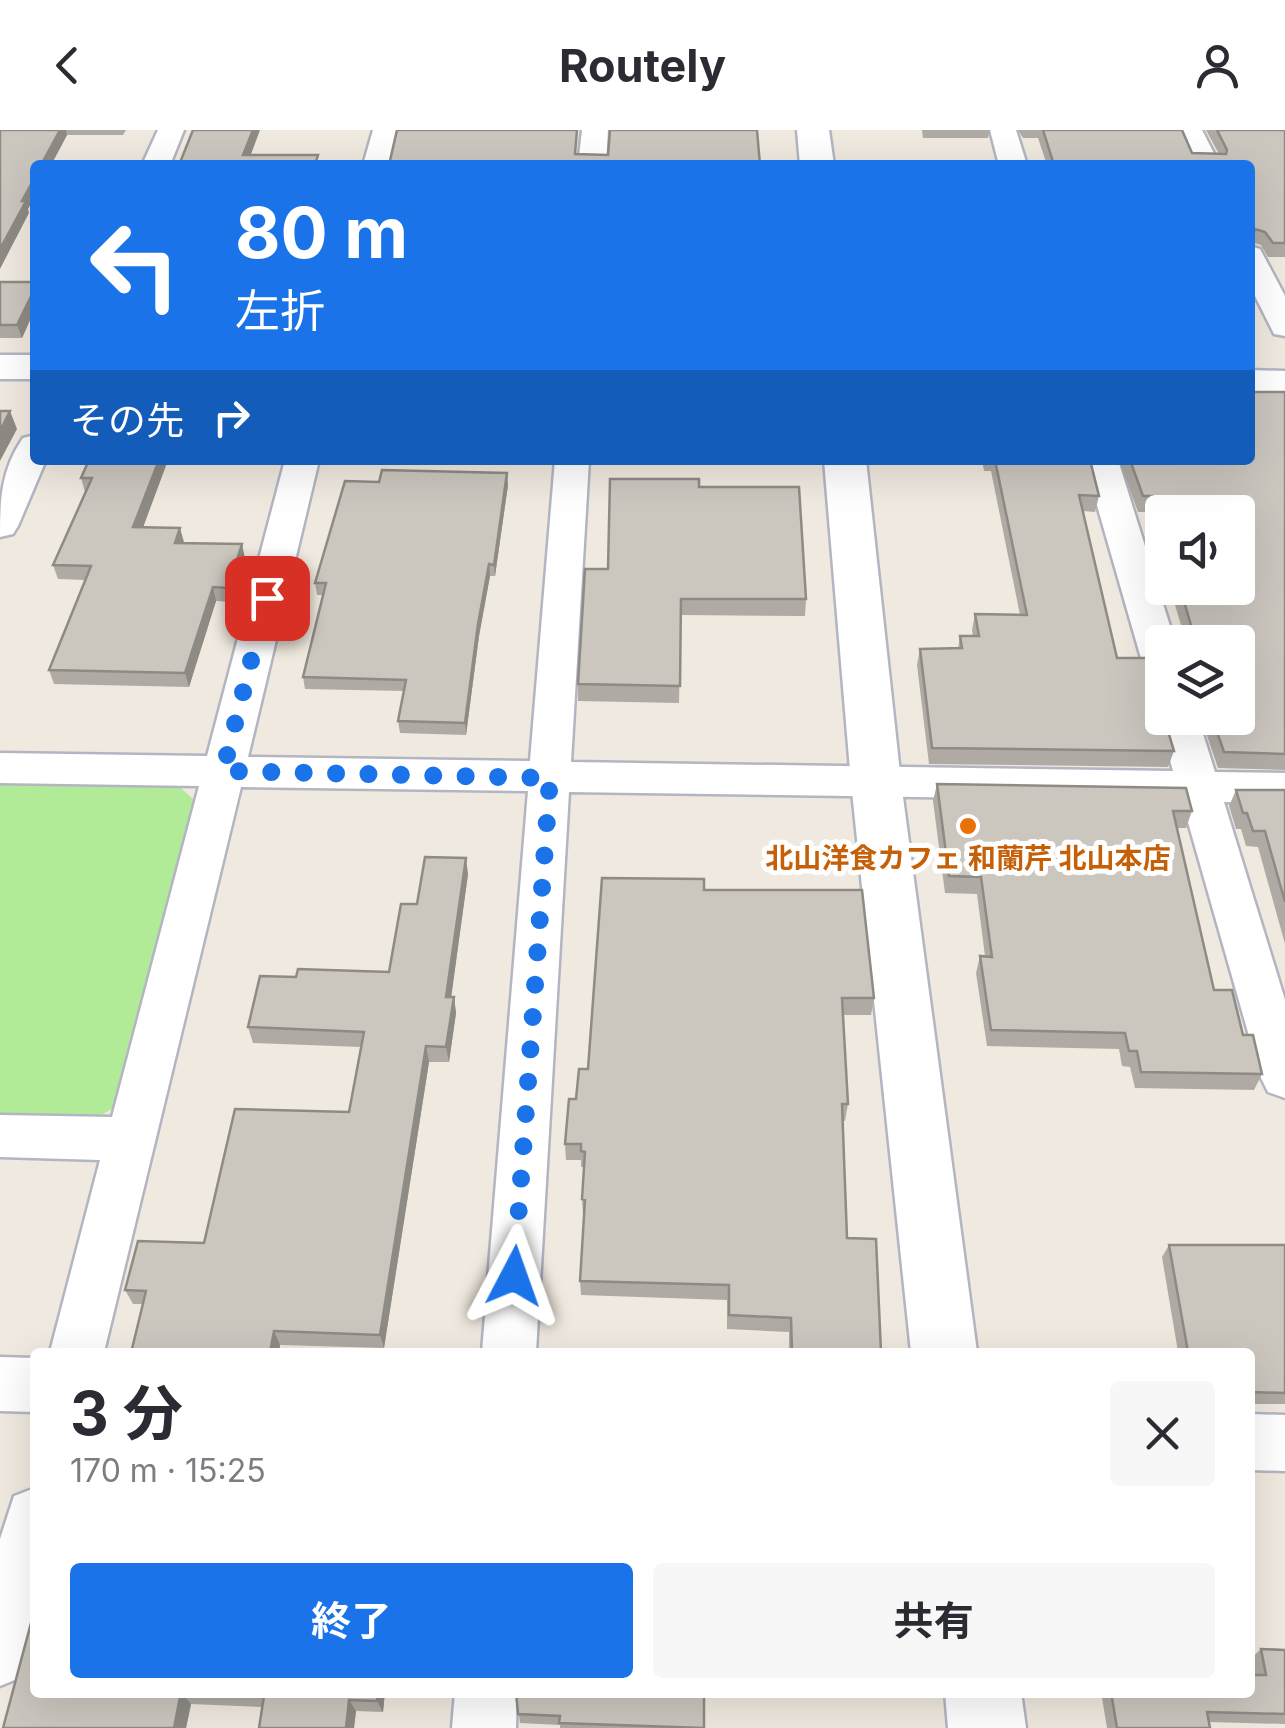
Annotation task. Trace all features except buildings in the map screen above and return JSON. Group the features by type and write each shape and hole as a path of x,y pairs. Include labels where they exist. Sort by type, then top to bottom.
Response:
{"street":[{"path":"158,160 172,130"},
{"path":"378,160 386,130"},
{"path":"592,160 595,130"},
{"path":"813,130 816,160"},
{"path":"1002,130 1011,160"},
{"path":"1189,130 1204,160"},
{"path":"1255,265 1285,326"},
{"path":"0,367 30,367"},
{"path":"1255,382 1285,383"},
{"path":"0,526 30,457"},
{"path":"78,1348 301,465"},
{"path":"509,1348 572,465"},
{"path":"845,465 876,782 944,1348"},
{"path":"1102,465 1150,625"},
{"path":"1183,735 1285,1078"},
{"path":"0,768 1285,788"},
{"path":"0,1136 130,1139"},
{"path":"0,1384 30,1385"},
{"path":"1255,1442 1285,1444"},
{"path":"0,1655 30,1537"},
{"path":"484,1728 486,1698"},
{"path":"984,1698 987,1728"}],"green space":[{"path":"0,783 181,788 196,802 117,1106 91,1121 0,1118"}],"place":[{"name":"北山洋食カフェ 和蘭芹 北山本店","path":"968,826"}],"route":[{"path":"267,598 223,771 550,778 514,1276"}]}
